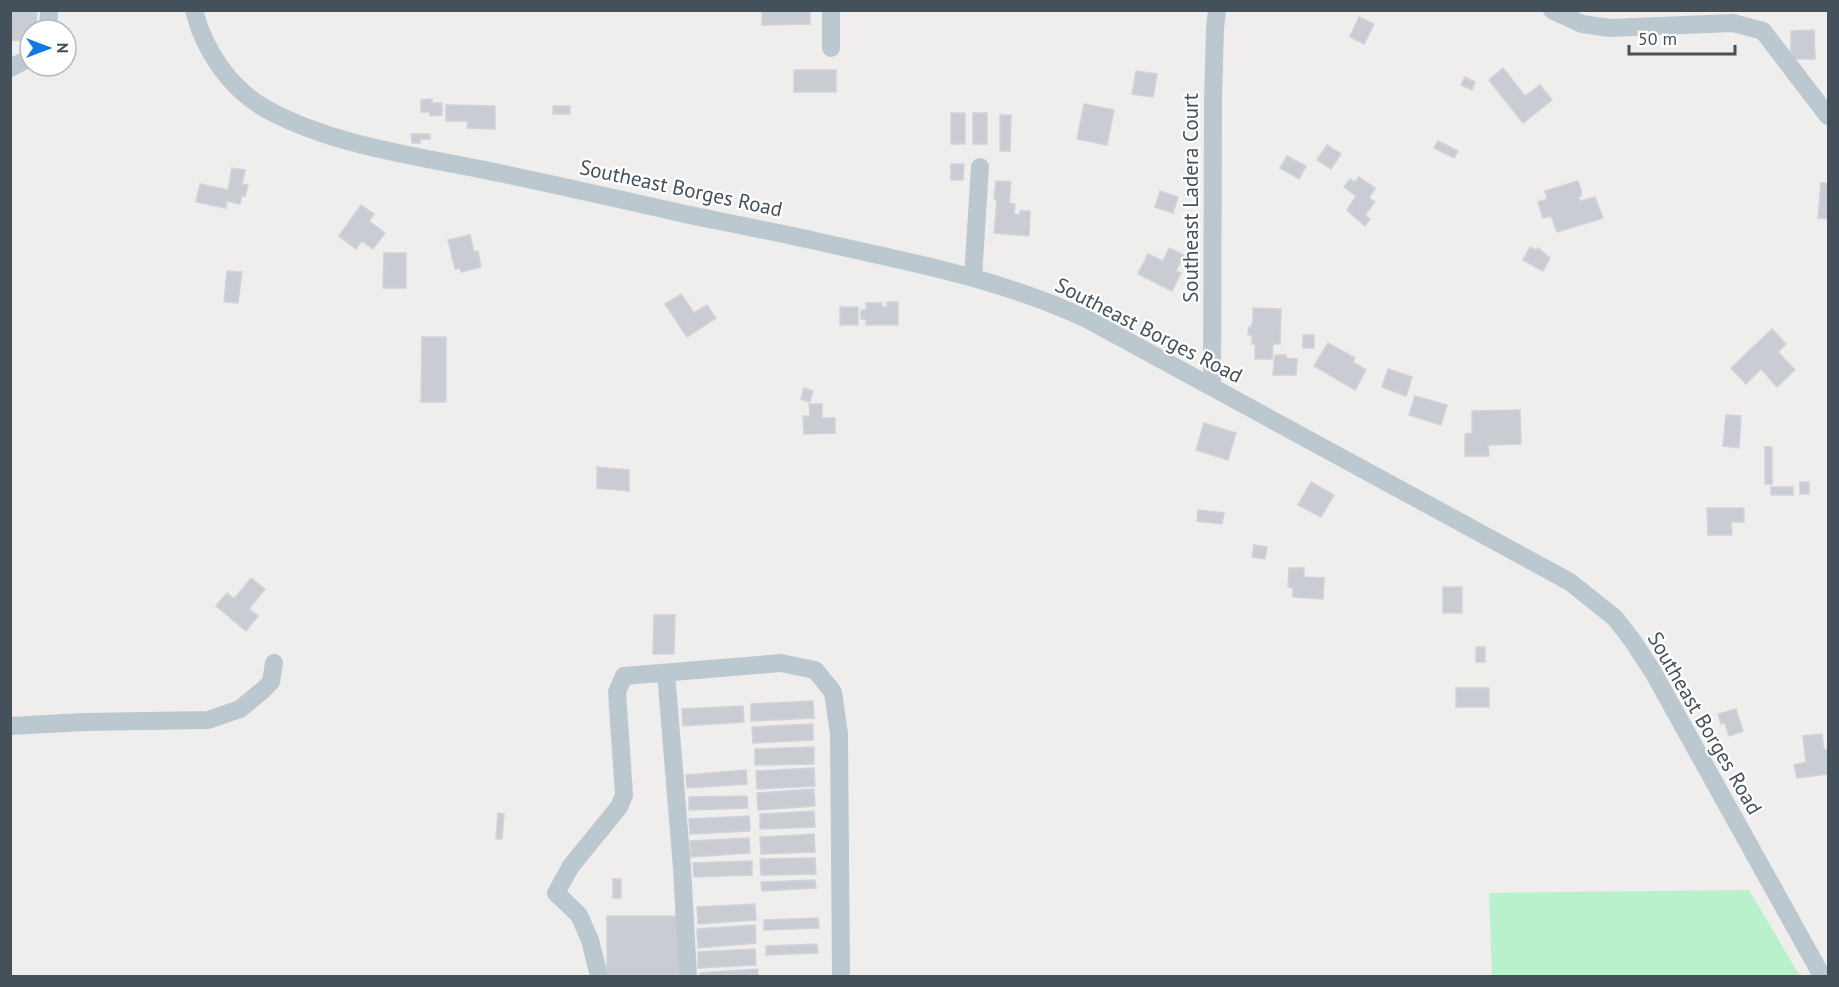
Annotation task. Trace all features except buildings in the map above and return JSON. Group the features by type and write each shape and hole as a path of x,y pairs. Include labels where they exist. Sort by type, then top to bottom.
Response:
{"street":[{"name":"Southeast Borges Road","path":"194,10 203,37 216,61 233,82 266,109 297,124 378,147 800,237 973,277 1014,289 1067,310 1570,582 1609,613 1632,640 1653,672 1822,976"},
{"path":"831,10 831,48"},
{"name":"Southeast Ladera Court","path":"1212,387 1213,100 1217,10"},
{"path":"1552,10 1569,20 1610,28 1733,23 1752,27 1763,32 1828,116"},
{"path":"973,277 980,167"},
{"path":"10,726 208,720 240,709 263,690 272,682 274,663"},
{"path":"599,976 590,940 579,915 556,893 571,866 619,807 624,795 617,692 624,676 781,663 815,670 833,692 839,734 841,976"},
{"path":"666,673 682,868 688,976"}],"green space":[{"path":"1749,890 1800,976 1492,976 1489,893"}]}
